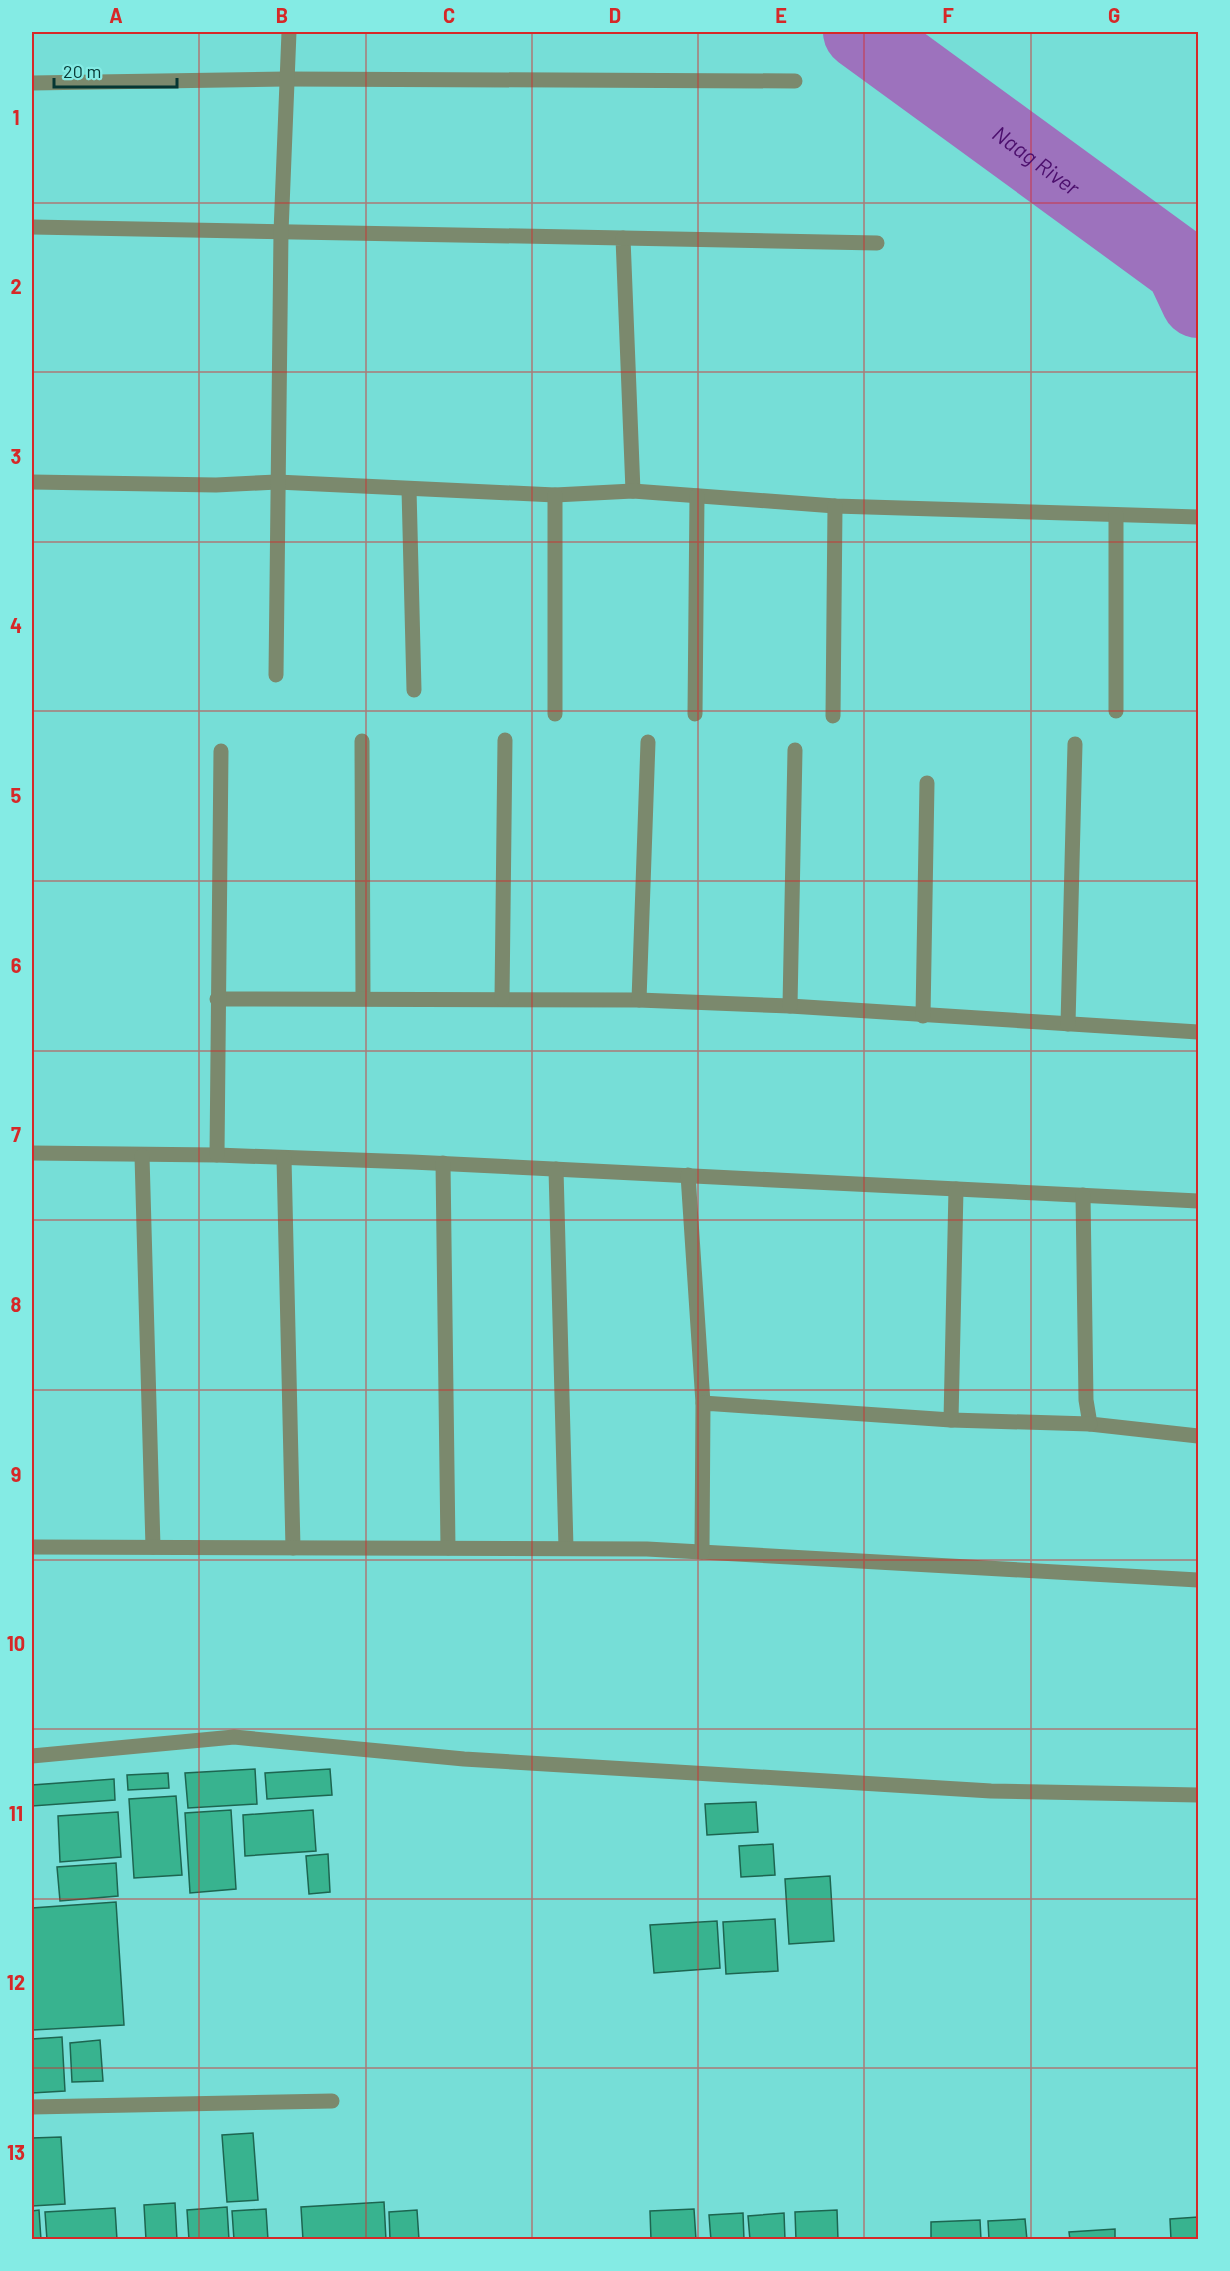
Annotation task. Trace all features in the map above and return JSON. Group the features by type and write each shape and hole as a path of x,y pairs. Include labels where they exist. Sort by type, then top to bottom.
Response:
{"street":[{"path":"276,675 281,232 289,32"},
{"path":"32,83 286,79 795,81"},
{"path":"32,226 877,243"},
{"path":"623,238 633,490"},
{"path":"32,482 216,485 277,482 555,495 633,490 835,506 1198,517"},
{"path":"409,489 414,690"},
{"path":"555,495 555,714"},
{"path":"695,714 697,496"},
{"path":"833,716 835,506"},
{"path":"1116,515 1116,711"},
{"path":"502,999 505,740"},
{"path":"362,741 363,998"},
{"path":"639,1000 648,742"},
{"path":"1068,1024 1075,744"},
{"path":"790,1006 795,750"},
{"path":"218,1155 221,751"},
{"path":"923,1016 927,783"},
{"path":"218,999 639,1000 790,1006 1198,1032"},
{"path":"32,1153 142,1156 218,1155 443,1163 1198,1201"},
{"path":"142,1156 153,1547"},
{"path":"284,1158 292,1548"},
{"path":"443,1163 448,1548"},
{"path":"556,1169 566,1548"},
{"path":"688,1175 703,1403 702,1552"},
{"path":"951,1420 956,1189"},
{"path":"1083,1195 1086,1400 1090,1424"},
{"path":"703,1403 951,1420 1090,1424 1198,1436"},
{"path":"32,1547 647,1548 1198,1580"},
{"path":"32,1756 234,1737 464,1759 991,1791 1198,1795"},
{"path":"32,2107 332,2101"}],"building":[{"path":"255,1769 257,1804 188,1808 185,1773"},
{"path":"330,1769 332,1795 267,1799 265,1773"},
{"path":"168,1773 169,1788 128,1790 127,1775"},
{"path":"114,1779 115,1800 32,1806 32,1785"},
{"path":"176,1796 182,1875 134,1878 129,1799"},
{"path":"756,1802 758,1832 707,1835 705,1804"},
{"path":"231,1810 236,1889 190,1893 185,1813"},
{"path":"313,1810 316,1851 245,1856 243,1815"},
{"path":"118,1812 121,1857 60,1862 58,1816"},
{"path":"773,1844 775,1875 741,1877 739,1846"},
{"path":"328,1854 330,1892 309,1894 306,1856"},
{"path":"116,1863 118,1896 60,1901 57,1867"},
{"path":"830,1876 834,1941 789,1944 785,1879"},
{"path":"116,1902 124,2025 33,2030 32,1908"},
{"path":"775,1919 778,1971 726,1974 723,1922"},
{"path":"717,1921 720,1968 654,1973 650,1925"},
{"path":"62,2037 65,2091 32,2093 32,2039"},
{"path":"100,2040 103,2081 72,2082 70,2043"},
{"path":"253,2133 258,2200 227,2202 222,2135"},
{"path":"61,2137 65,2204 32,2206 32,2138"},
{"path":"384,2202 386,2240 303,2240 301,2207"},
{"path":"175,2203 177,2240 146,2240 144,2205"},
{"path":"227,2207 229,2240 189,2240 187,2210"},
{"path":"115,2208 117,2240 47,2240 45,2212"},
{"path":"266,2209 268,2240 234,2240 232,2211"},
{"path":"694,2209 696,2240 651,2240 650,2211"},
{"path":"39,2210 41,2240 32,2240 32,2211"},
{"path":"417,2210 419,2240 390,2240 389,2212"},
{"path":"837,2210 838,2240 796,2240 795,2212"},
{"path":"743,2213 744,2240 711,2240 709,2215"},
{"path":"784,2213 785,2240 750,2240 748,2216"},
{"path":"1198,2217 1198,2240 1171,2240 1170,2219"},
{"path":"1025,2219 1027,2240 989,2240 988,2221"},
{"path":"980,2220 981,2240 931,2240 931,2222"},
{"path":"1115,2229 1115,2240 1070,2240 1069,2232"}],"waterway":[{"name":"Naag River","path":"860,32 1182,267 1198,301"}]}
